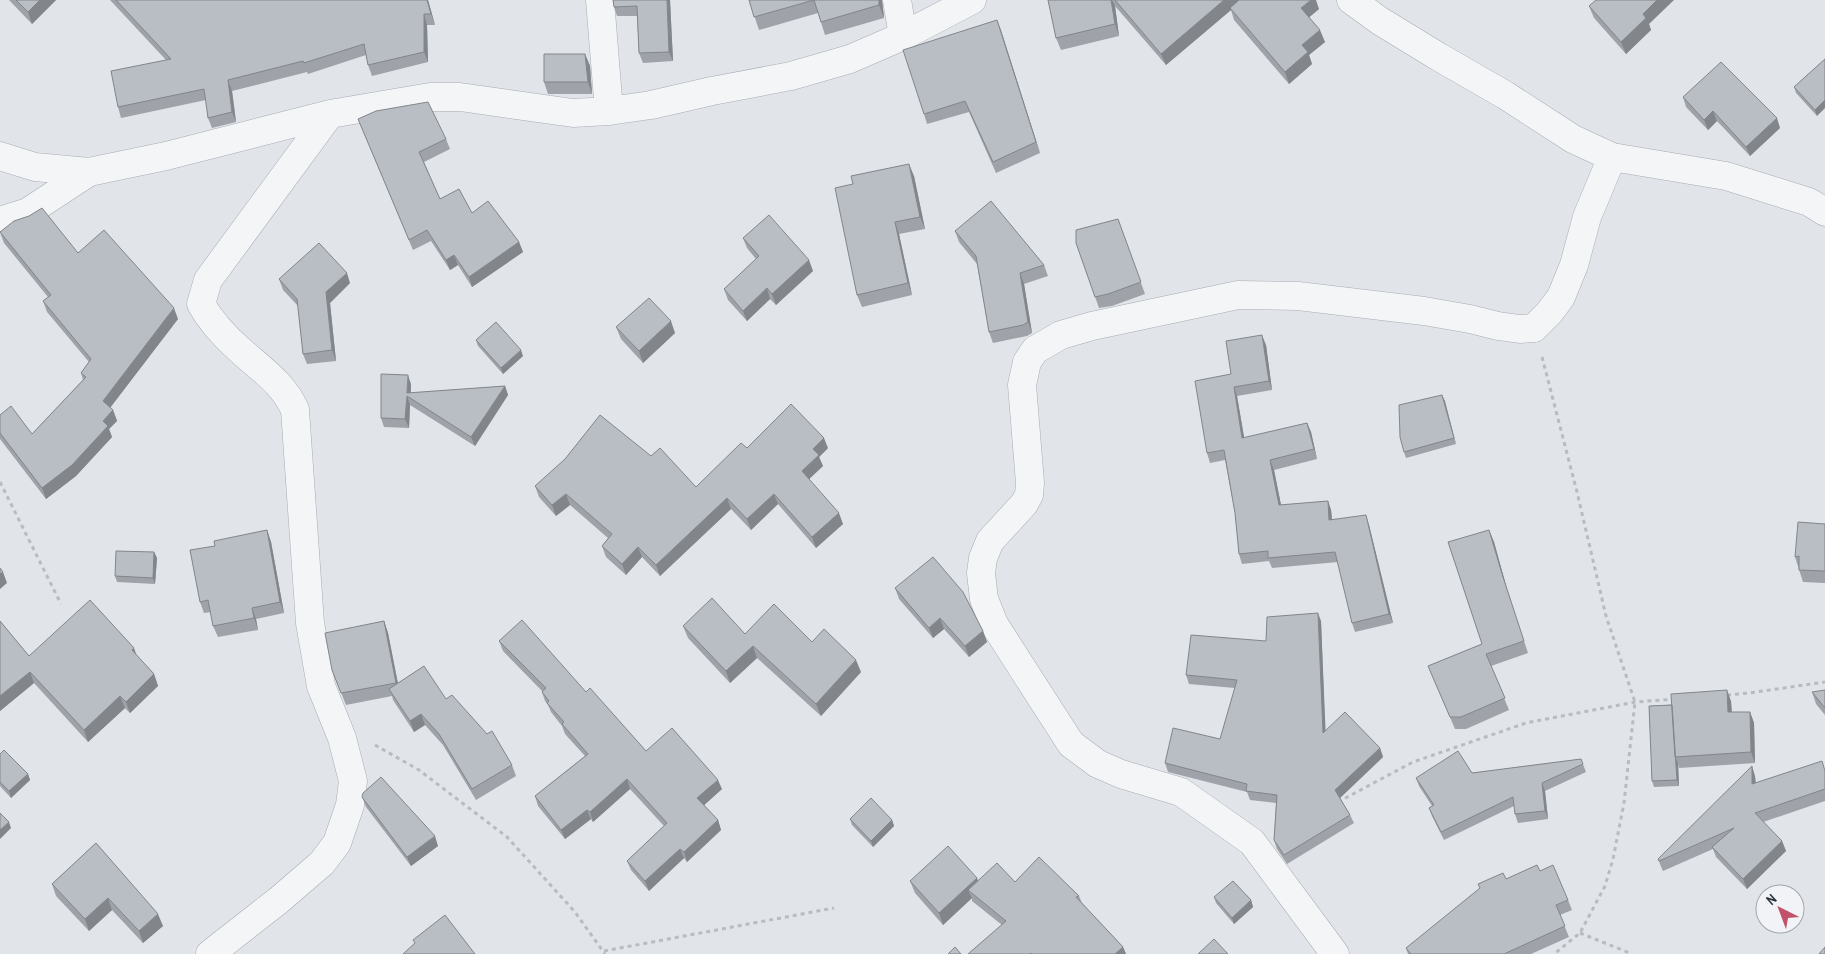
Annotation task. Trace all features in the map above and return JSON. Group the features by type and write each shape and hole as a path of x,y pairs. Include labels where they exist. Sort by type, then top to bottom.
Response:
{"street":[{"path":"600,0 610,111"},
{"path":"897,0 903,36"},
{"path":"0,156 35,167 88,172 185,151 330,114 430,97 453,97 573,112 610,111 651,105 791,76 850,59 903,36 972,0"},
{"path":"1351,0 1380,21 1505,95 1573,139 1612,157 1726,176 1809,202 1825,212"},
{"path":"210,954 306,878 322,863 337,842 350,805 353,781 338,725 321,686 310,623 295,410 290,397 208,318 201,304 208,280 330,114"},
{"path":"1335,954 1252,842 1181,792 1121,774 1098,764 1072,744 994,624 984,599 981,573 983,558 990,541 1024,504 1029,494 1030,483 1022,385 1028,362 1035,350 1061,335 1092,326 1238,295 1298,296 1424,311 1498,326 1534,328 1549,313 1560,297 1574,265 1587,217 1612,157"},
{"path":"0,221 28,212 88,172"}],"path":[{"path":"1534,328 1577,492 1606,616 1635,702 1624,803 1613,859 1605,886 1580,933 1554,954"},
{"path":"0,482 61,604"},
{"path":"1721,696 1750,694 1825,682"},
{"path":"1331,806 1413,762 1526,723 1635,702 1683,698"},
{"path":"338,725 404,759 506,837 575,912 605,953 834,908"},
{"path":"1580,933 1632,954"}],"building":[{"path":"16,0 40,0 28,12"},
{"path":"116,0 427,0 431,14 424,14 424,52 368,65 364,44 304,63 303,61 228,80 232,112 208,118 204,89 118,107 111,71 171,59"},
{"path":"613,0 667,0 669,52 639,53 637,6 614,7"},
{"path":"749,0 814,0 754,17"},
{"path":"814,0 879,0 879,5 821,22"},
{"path":"1048,0 1111,0 1115,24 1056,38"},
{"path":"1115,0 1224,0 1161,54"},
{"path":"1239,0 1311,0 1301,8 1320,30 1302,45 1308,52 1285,72 1230,8"},
{"path":"1596,0 1657,0 1643,14 1646,18 1621,42 1589,6"},
{"path":"997,20 1036,142 993,162 965,101 924,114 903,50"},
{"path":"544,54 585,54 588,82 544,82"},
{"path":"1825,59 1825,100 1815,110 1794,87"},
{"path":"1721,62 1777,118 1746,147 1713,111 1704,120 1683,97"},
{"path":"428,102 446,139 419,152 440,199 459,189 472,213 488,201 519,242 469,277 454,255 446,260 427,230 409,240 358,119 376,111"},
{"path":"909,164 920,217 895,222 908,283 857,295 835,188 853,184 851,176"},
{"path":"991,201 1044,265 1020,273 1028,322 1023,325 989,332 976,256 955,231"},
{"path":"42,208 78,253 104,230 174,308 103,401 113,410 103,421 108,426 72,465 42,488 0,433 0,415 11,406 32,434 86,377 81,373 91,359 43,301 51,295 0,232 14,221 29,216"},
{"path":"769,215 809,260 772,294 767,288 743,311 724,289 759,256 743,238"},
{"path":"1118,219 1141,282 1095,297 1076,243 1076,230"},
{"path":"319,243 347,273 326,292 332,350 303,354 297,299 279,279"},
{"path":"649,298 671,321 639,351 616,327"},
{"path":"496,322 521,350 501,368 476,340"},
{"path":"1262,335 1269,381 1234,387 1242,438 1307,423 1314,449 1270,460 1279,505 1328,501 1329,520 1366,515 1389,614 1352,623 1335,552 1268,558 1268,551 1239,554 1235,513 1224,450 1207,453 1195,381 1231,374 1226,341"},
{"path":"381,374 408,375 407,393 505,386 471,437 407,396 405,419 381,418"},
{"path":"1442,395 1454,438 1404,452 1400,437 1399,405"},
{"path":"791,404 824,438 813,449 819,455 802,471 839,513 812,537 774,494 747,519 727,498 656,565 638,547 622,564 602,546 612,534 566,494 552,505 535,486 565,459 600,415 651,456 660,448 696,487 741,443 747,448"},
{"path":"1798,522 1825,524 1825,571 1799,570 1799,556 1795,557"},
{"path":"267,530 280,602 252,608 254,618 213,626 208,600 200,602 190,550 215,546 214,541"},
{"path":"1489,530 1524,641 1486,654 1505,698 1461,717 1450,717 1428,666 1482,644 1448,542"},
{"path":"116,551 154,552 153,578 115,576"},
{"path":"933,557 963,592 983,631 965,646 940,618 929,628 895,588"},
{"path":"712,598 745,634 774,604 812,642 824,629 856,660 816,704 753,646 726,671 683,626"},
{"path":"90,600 134,648 132,650 154,674 126,702 120,696 84,730 30,672 0,696 0,621 29,656"},
{"path":"1318,613 1323,733 1345,712 1380,748 1335,790 1350,815 1284,855 1274,840 1277,795 1246,791 1247,784 1165,763 1173,728 1220,739 1237,680 1186,675 1191,635 1266,641 1267,617"},
{"path":"522,620 586,692 590,688 646,751 672,728 718,780 697,798 718,820 684,852 680,849 645,881 627,861 667,823 627,779 590,812 587,810 561,830 535,796 588,754 547,703 549,701 542,692 546,688 499,641"},
{"path":"384,621 396,683 341,693 332,670 325,633"},
{"path":"424,666 446,699 452,695 487,734 492,731 512,765 472,789 439,734 421,714 410,721 389,689"},
{"path":"1727,690 1728,712 1750,712 1751,752 1675,757 1671,694"},
{"path":"1825,690 1825,708 1812,692"},
{"path":"1672,705 1677,780 1652,781 1649,706"},
{"path":"4,750 28,774 9,791 0,782 0,754"},
{"path":"1458,751 1472,773 1581,759 1583,764 1542,783 1545,811 1515,814 1513,797 1441,832 1429,808 1434,805 1416,778"},
{"path":"1822,761 1825,771 1825,789 1755,813 1782,841 1743,879 1712,847 1734,828 1659,861 1658,859 1752,766 1752,784"},
{"path":"381,777 435,836 407,857 362,797 363,793"},
{"path":"871,798 892,820 871,841 850,819"},
{"path":"0,813 9,822 0,830"},
{"path":"96,843 158,914 139,931 108,898 85,919 52,884"},
{"path":"948,846 977,878 939,913 910,881"},
{"path":"1039,857 1079,896 1076,897 1123,947 1115,954 968,954 1006,921 968,890 997,863 1015,882"},
{"path":"1537,865 1540,871 1553,865 1568,900 1556,905 1565,926 1504,954 1411,954 1406,948 1480,888 1478,884 1503,873 1506,879"},
{"path":"1233,881 1251,900 1232,918 1214,897"},
{"path":"445,915 475,954 403,954 415,943 413,940"},
{"path":"1214,939 1228,954 1198,954"},
{"path":"955,947 961,954 948,954"},
{"path":"1825,947 1825,954 1819,954"}]}
